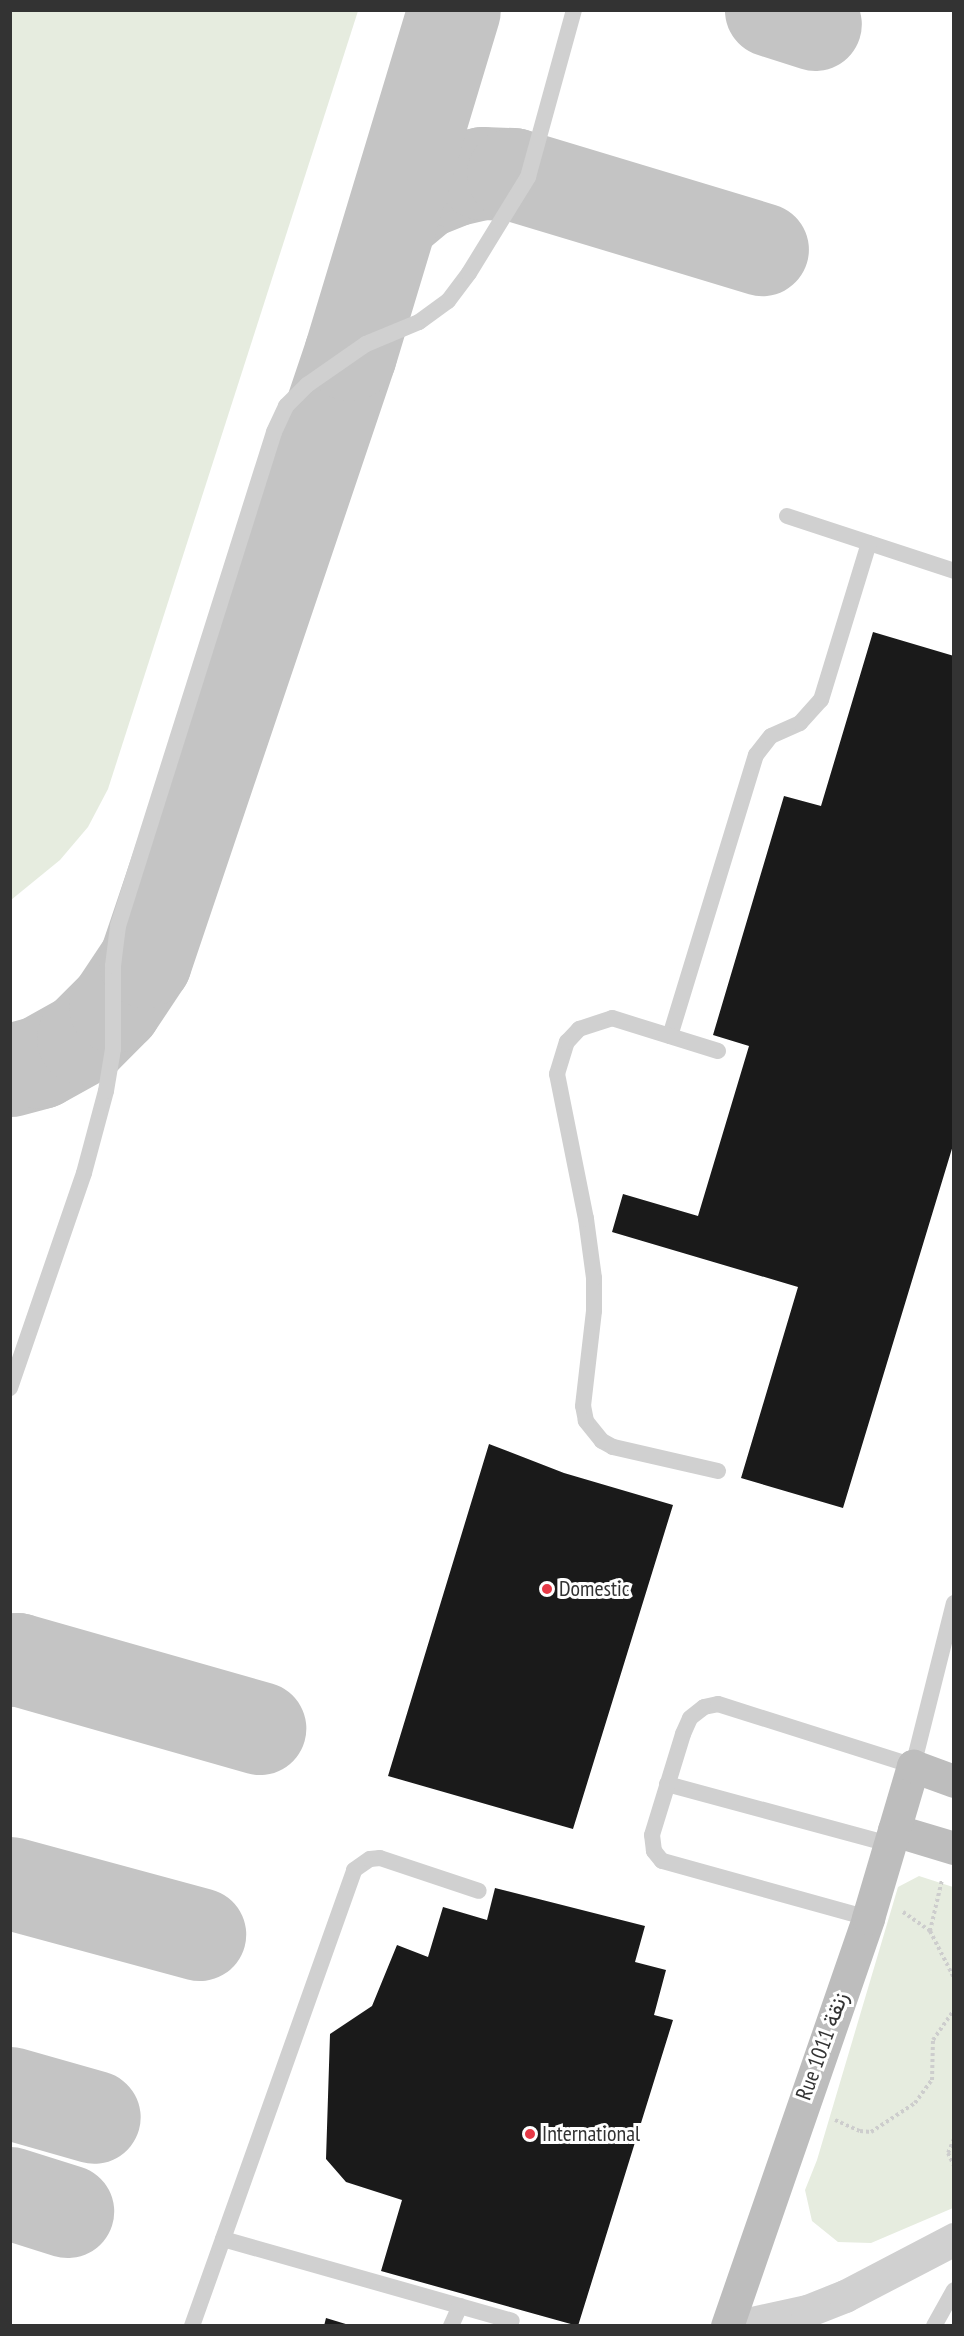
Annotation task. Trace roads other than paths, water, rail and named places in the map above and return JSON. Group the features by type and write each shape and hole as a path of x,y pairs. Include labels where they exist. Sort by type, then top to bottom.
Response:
{"main road":[{"path":"914,1766 954,1781"},
{"name":"Rue 1011 زنقة","path":"727,2325 801,2104 869,1912 914,1766"},
{"path":"892,1837 952,1848"}],"street":[{"path":"738,2325 807,2311 845,2296 954,2239"}],"lane":[{"path":"10,1388 87,1163 106,1091 113,1049 113,966 118,926 274,432 286,406 307,385 366,344 419,322 448,301 469,273 528,177 574,10"},
{"path":"787,516 954,571"},
{"path":"670,1036 756,755 771,736 800,723 821,700 869,543"},
{"path":"717,1471 613,1447 593,1432 583,1406 594,1311 594,1278 586,1220 557,1074 559,1057 579,1029 595,1021 612,1018 718,1051"},
{"path":"869,1912 662,1861 654,1851 652,1836 690,1718 704,1707 718,1704 914,1766 954,1603"},
{"path":"667,1784 892,1837"},
{"path":"192,2325 354,1870 370,1859 380,1858 479,1891"},
{"path":"223,2239 512,2321"},
{"path":"934,2325 954,2290"},
{"path":"451,2325 460,2306"}],"place":[{"name":"Domestic","path":"547,1589"},
{"name":"International","path":"530,2134"}]}
